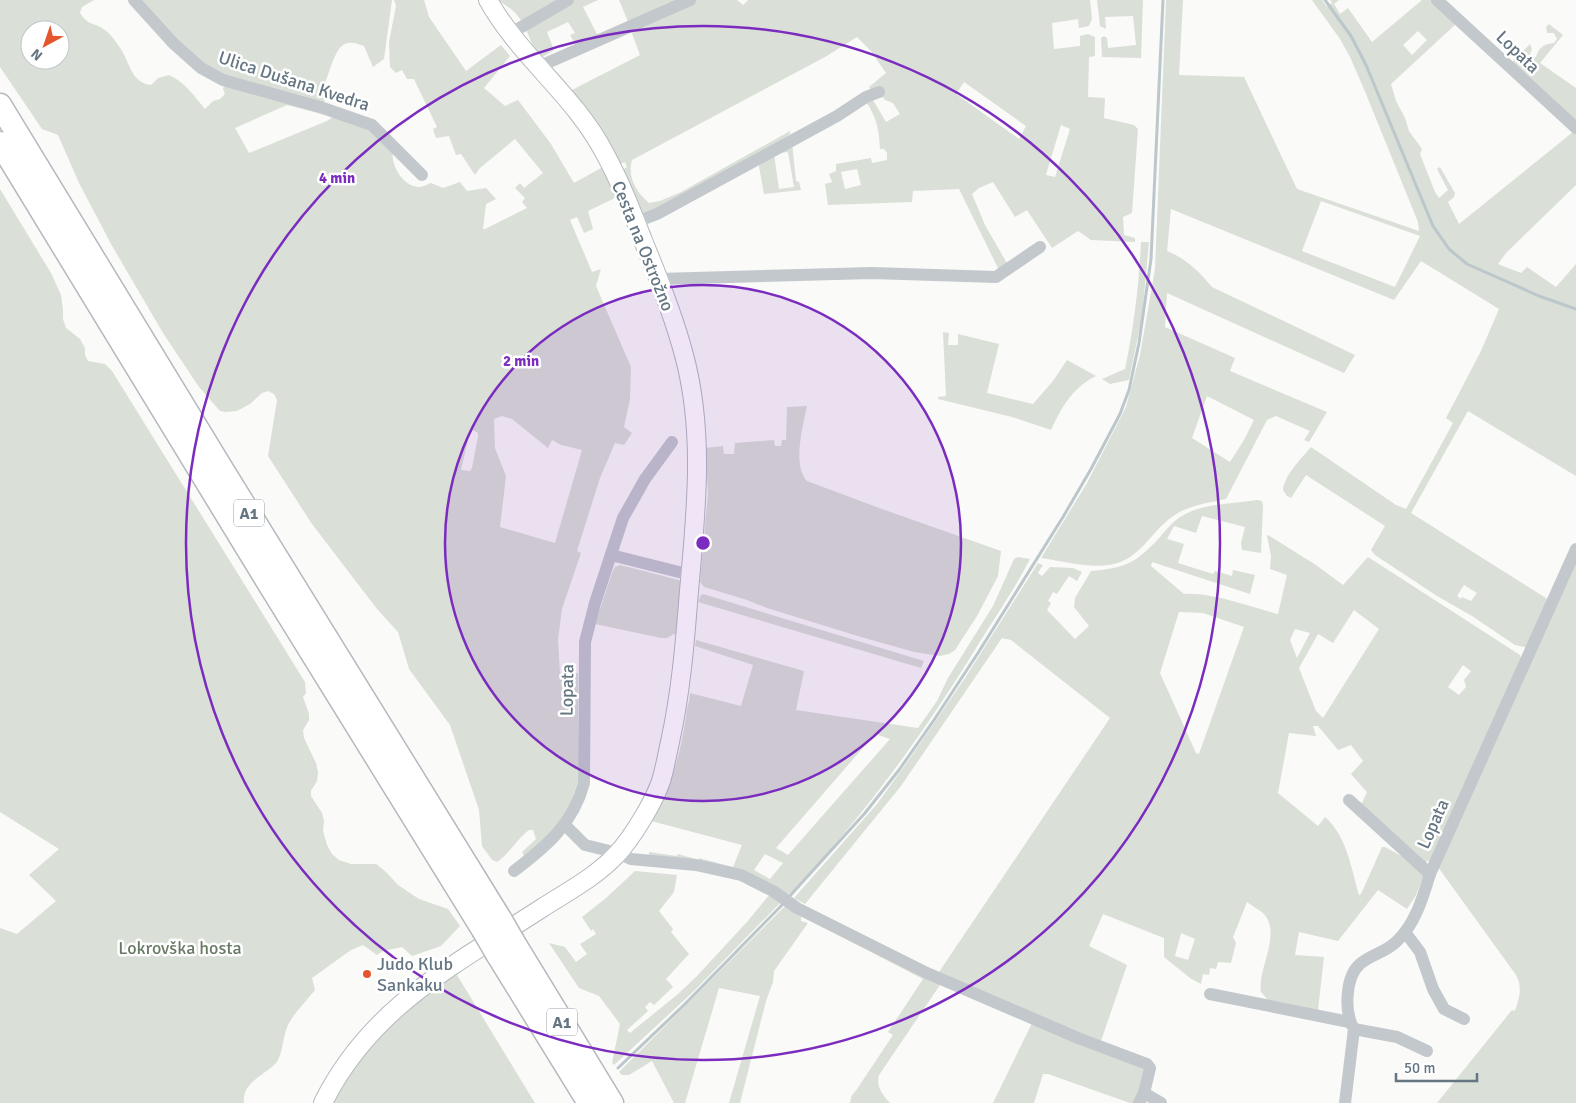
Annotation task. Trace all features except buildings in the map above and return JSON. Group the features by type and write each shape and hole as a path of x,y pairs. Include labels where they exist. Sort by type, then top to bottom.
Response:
{"highway":[{"name":"A1","path":"0,105 222,469 505,947 589,1103"},
{"name":"A1","path":"0,142 269,584 492,925"},
{"name":"A1","path":"505,947 612,1103"}],"street":[{"name":"Ulica Dušana Kvedra","path":"134,0 173,43 201,68 223,80 320,107 372,125 422,175"},
{"name":"Cesta na Ostrožno","path":"323,1103 332,1084 361,1043 392,1010 437,976 568,892 618,854 644,816 661,781 678,709 686,637 697,496 697,447 692,396 684,356 636,222 594,133 510,33 488,0"},
{"path":"538,67 690,0"},
{"name":"Lopata","path":"1437,0 1576,128"},
{"path":"510,33 561,2"},
{"path":"636,222 657,214 836,116 866,97 879,92"},
{"path":"658,279 872,273 996,277 1040,247"},
{"name":"Lopata","path":"514,871 566,825 580,800 584,783 586,642 594,603 623,518 645,479 672,442"},
{"name":"Lopata","path":"1345,1103 1351,1026 1348,1006 1353,972 1360,963 1396,942 1405,932 1420,904 1430,874 1576,549"},
{"path":"611,555 691,575"},
{"path":"1349,800 1430,874"},
{"path":"566,825 585,845 630,859 696,865 741,874 774,891 797,908 927,973 1069,1034 1147,1064 1150,1068 1141,1098 1161,1103"},
{"path":"1405,932 1420,952 1433,989 1444,1009 1464,1019"},
{"path":"1210,994 1396,1037 1427,1051"}],"green space":[{"path":"0,0 94,0 82,7 80,13 88,22 102,28 111,36 122,51 134,75 144,83 151,85 158,78 169,75 184,85 205,109 213,101 220,99 225,94 224,86 362,121 393,151 394,162 399,174 413,186 419,187 431,183 443,188 460,182 467,191 486,188 496,199 486,204 483,229 485,229 527,208 522,202 525,198 515,188 520,183 524,188 543,173 515,139 480,168 475,175 461,154 456,155 449,136 436,138 433,129 437,127 414,79 407,79 402,70 396,73 390,67 389,42 396,6 394,0 424,0 429,17 466,71 501,45 510,56 484,88 505,106 518,100 551,144 574,183 603,167 617,197 588,211 593,229 584,233 577,217 570,220 592,272 601,269 596,286 631,367 630,399 624,427 632,433 624,445 615,443 600,478 577,551 581,553 562,609 558,640 560,673 578,673 578,782 567,813 550,834 525,858 522,852 536,839 533,830 529,830 497,862 492,860 482,846 479,810 450,725 409,669 398,632 377,609 312,524 268,456 277,400 274,394 268,391 262,393 250,404 237,411 220,411 199,387 163,333 111,244 79,183 58,135 42,129 0,67","holes":["287,105 333,117 249,153 235,128","502,416 512,419 548,448 552,440 561,445 582,450 555,543 500,527 506,476 495,448 494,419","473,430 478,433 478,436 472,468 470,471 461,470 470,431"]},
{"path":"139,0 392,0 384,59 373,67 364,46 354,43 345,44 334,57 322,90 325,103 236,82 196,60"},
{"path":"498,0 598,0 583,7 598,36 575,44 570,35 575,33 568,22 547,32 554,50 539,59 521,20 513,11"},
{"path":"619,0 684,0 629,24"},
{"path":"693,0 737,0 743,5 748,0 1090,0 1092,19 1089,26 1079,28 1078,19 1052,23 1054,49 1080,46 1080,36 1088,34 1095,37 1095,56 1089,57 1088,97 1105,98 1104,118 1134,125 1138,129 1132,213 1123,217 1124,235 1135,238 1135,242 1091,240 1078,231 1052,248 1027,210 1015,217 993,182 979,188 972,194 985,225 1008,265 999,270 959,189 913,191 912,202 828,205 825,184 832,182 829,174 836,171 836,164 871,158 872,163 887,160 887,153 884,149 880,149 877,124 866,102 873,100 886,122 900,114 893,103 885,100 881,95 872,92 869,87 886,73 871,51 857,37 825,57 632,160 632,178 640,194 649,203 660,201 681,192 790,131 790,134 786,137 638,219 619,172 627,167 625,162 615,166 568,92 640,55 630,28","holes":["964,82 1026,126 1019,139 956,94","1061,125 1070,129 1055,177 1046,175","857,169 861,185 845,189 841,172"]},
{"path":"1097,0 1143,0 1141,58 1102,57 1101,38 1104,36 1107,38 1108,48 1136,45 1133,16 1105,17 1106,29 1100,26"},
{"path":"1166,0 1183,0 1179,75 1244,77 1297,189 1419,231 1418,222 1350,57 1340,39 1312,0 1322,0 1327,7 1330,3 1333,4 1330,0 1339,0 1334,4 1340,14 1348,8 1372,42 1422,0 1431,0 1456,24 1391,84 1409,131 1422,149 1420,154 1435,192 1439,198 1448,190 1437,169 1440,167 1455,193 1454,197 1448,202 1459,224 1573,132 1576,134 1576,185 1506,253 1498,264 1521,273 1527,267 1556,287 1576,264 1576,476 1468,411 1411,513 1549,600 1529,646 1515,645 1375,555 1371,550 1385,526 1306,475 1291,498 1283,490 1290,473 1311,447 1396,505 1406,509 1453,423 1446,418 1481,351 1499,309 1421,261 1394,300 1171,209 1167,251 1180,257 1192,266 1212,287 1355,355 1344,373 1167,293 1165,327 1235,358 1230,371 1327,412 1309,442 1304,440 1310,431 1276,416 1267,420 1226,499 1198,505 1178,513 1164,523 1129,558 1101,566 1041,558 1087,483 1126,407 1140,355 1155,269","holes":["1418,31 1427,40 1412,55 1403,45","1321,201 1420,236 1395,287 1302,251","1207,396 1254,420 1230,462 1192,438","1464,585 1477,593 1471,601 1457,596"]},
{"path":"1549,24 1563,35 1540,63 1576,88 1576,121 1511,63 1530,44 1532,49 1530,54 1532,57 1536,57 1542,47 1554,43 1557,39 1554,33 1547,33 1546,27"},
{"path":"792,142 796,181 799,182 801,190 764,194 758,161","holes":["788,152 794,187 779,189 774,154"]},
{"name":"Lokrovška hosta","path":"0,189 51,273 61,295 63,319 66,328 80,339 85,348 85,355 88,361 105,364 112,371 305,682 306,693 303,697 309,714 309,720 303,730 304,738 316,763 318,772 317,781 311,791 311,796 322,813 324,821 323,831 332,854 339,860 351,864 376,864 398,885 419,899 448,909 460,926 441,946 412,956 402,947 383,951 377,955 363,945 351,950 312,978 315,990 289,1023 276,1063 246,1090 244,1103 0,1103 0,928 17,934 56,901 29,875 59,849 0,812"},
{"path":"1141,242 1149,242 1142,317 1129,380 1110,384 1102,379 1125,369 1136,306"},
{"path":"943,332 949,333 948,345 958,345 958,334 999,344 987,393 1033,404 1053,381 1067,360 1096,376 1074,392 1051,430 1012,417 938,399 938,397 946,396"},
{"path":"807,406 801,434 799,456 800,465 807,481 1001,551 998,576 977,616 955,650 949,654 940,656 914,652 861,637 704,587 700,582 708,493 705,448 723,446 724,454 734,454 735,443 774,440 775,446 781,446 782,440 786,440 787,407"},
{"path":"1262,501 1263,505 1261,553 1242,550 1241,543 1245,527 1202,516 1196,533 1174,526 1167,539 1184,544 1178,563 1213,574 1215,571 1232,576 1233,570 1255,575 1250,594 1152,562 1151,566 1184,594 1206,595 1278,614 1287,575 1270,569 1271,556 1268,535 1316,565 1343,585 1368,557 1520,655 1521,659 1432,860 1425,862 1361,805 1367,792 1351,774 1363,761 1351,745 1338,750 1318,726 1313,726 1316,736 1289,733 1278,793 1318,826 1325,817 1332,825 1338,833 1347,853 1359,895 1382,847 1416,864 1424,875 1416,895 1407,909 1378,890 1338,941 1299,932 1295,955 1324,957 1318,1010 1268,1000 1261,992 1262,973 1271,931 1263,913 1247,902 1233,937 1236,943 1231,963 1218,962 1216,969 1210,968 1209,975 1203,974 1201,984 1190,978 1164,957 1164,938 1103,914 1089,946 1127,965 1100,1044 937,975 1110,718 1011,640 1002,638 901,786 805,904 794,898 877,804 965,678 1038,563 1043,565 1038,573 1042,576 1050,567 1073,568 1082,572 1077,581 1069,576 1057,594 1053,592 1048,601 1051,603 1047,610 1075,639 1089,626 1074,607 1075,598 1091,571 1130,563 1152,546 1170,525 1190,512 1209,506","holes":["1354,610 1379,629 1323,718 1316,711 1299,668 1318,634 1333,643","1179,612 1203,613 1244,627 1199,754 1196,753 1160,673","1295,629 1310,633 1297,658 1290,640","1463,665 1471,671 1464,680 1466,687 1459,695 1448,687","1181,933 1195,939 1188,960 1175,956"]},
{"path":"1018,557 1030,559 1007,600 916,740 844,834 791,893 787,895 784,892 649,857 649,852 677,856 678,854 733,867 742,845 651,821 659,807 675,767 690,693 741,706 753,665 695,646 696,640 804,671 796,710 918,728 937,701 948,678 993,606 1014,559","holes":["875,734 890,739 788,855 776,848","765,854 783,863 770,879 754,870"]},
{"path":"1576,560 1576,1103 1437,1103 1512,1010 1515,1011 1520,989 1516,975 1438,867"},
{"path":"620,565 681,582 678,635 674,634 667,638 661,638 595,624 612,573 615,567"},
{"path":"703,594 924,661 921,668 698,602"},
{"path":"635,871 677,875 674,892 659,911 673,929 671,932 689,954 666,979 673,987 654,1005 650,1002 645,1007 648,1011 627,1030 630,1033 696,977 770,894 780,903 693,992 614,1065 612,1063 620,1024 599,996 579,988 549,943 565,947 576,962 587,954 580,944 596,934 593,929 591,931 582,917"},
{"path":"785,906 801,916 801,921 808,923 774,971 773,982 766,1001 740,1103 729,1103 760,996 719,988 685,1103 674,1103 652,1061 629,1075 622,1075 619,1072"},
{"path":"809,920 942,982 879,1075 879,1087 890,1103 850,1103 851,1097 893,1035 888,1032 923,979"},
{"path":"457,975 535,1103 333,1103 350,1073 382,1032 425,995"},
{"path":"1033,1021 1144,1066 1137,1103 1130,1103 1048,1074 1043,1074 1034,1103 993,1103"}],"waterway":[{"path":"788,898 865,813 899,770 934,720 1063,517 1120,414 1129,390 1139,343 1151,259 1163,0"},
{"path":"1325,0 1351,36 1366,65 1433,226 1449,249 1467,264 1539,296 1576,309"},
{"path":"618,1068 685,1004 784,903"}],"place":[{"name":"Judo Klub Sankaku","path":"367,974"}]}
